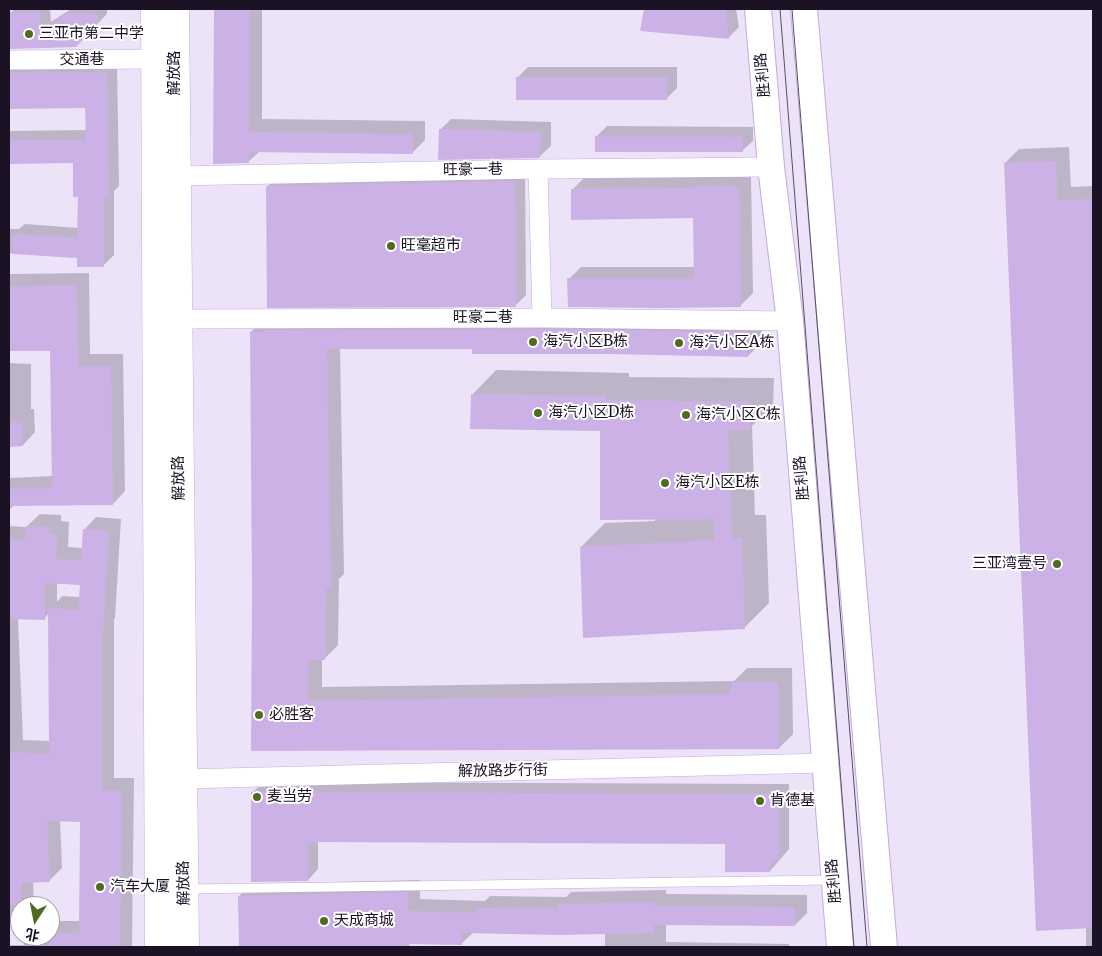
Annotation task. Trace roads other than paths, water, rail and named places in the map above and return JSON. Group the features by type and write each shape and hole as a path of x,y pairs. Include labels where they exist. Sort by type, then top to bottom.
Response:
{"main road":[{"name":"解放路","path":"155,9 159,947"},
{"name":"解放路","path":"174,9 185,947"},
{"name":"胜利路","path":"758,9 771,166 790,321 840,947"},
{"path":"804,9 884,947"}],"street":[{"name":"交通巷","path":"9,60 156,59"},
{"name":"旺豪一巷","path":"176,176 771,166"},
{"path":"538,169 542,318"},
{"name":"旺豪二巷","path":"177,319 542,318 790,321"},
{"name":"解放路步行街","path":"182,779 825,763"}],"lane":[{"path":"184,889 834,880"}],"tram line":[{"path":"780,9 854,947"},
{"path":"792,9 867,947"}],"place":[{"name":"三亚市第二中学","path":"29,34"},
{"name":"旺毫超市","path":"391,246"},
{"name":"海汽小区B栋","path":"533,342"},
{"name":"海汽小区A栋","path":"679,343"},
{"name":"海汽小区D栋","path":"538,413"},
{"name":"海汽小区C栋","path":"686,415"},
{"name":"海汽小区E栋","path":"665,483"},
{"name":"三亚湾壹号","path":"1057,564"},
{"name":"必胜客","path":"259,715"},
{"name":"麦当劳","path":"257,797"},
{"name":"肯德基","path":"760,801"},
{"name":"汽车大厦","path":"100,887"},
{"name":"天成商城","path":"324,921"}]}
